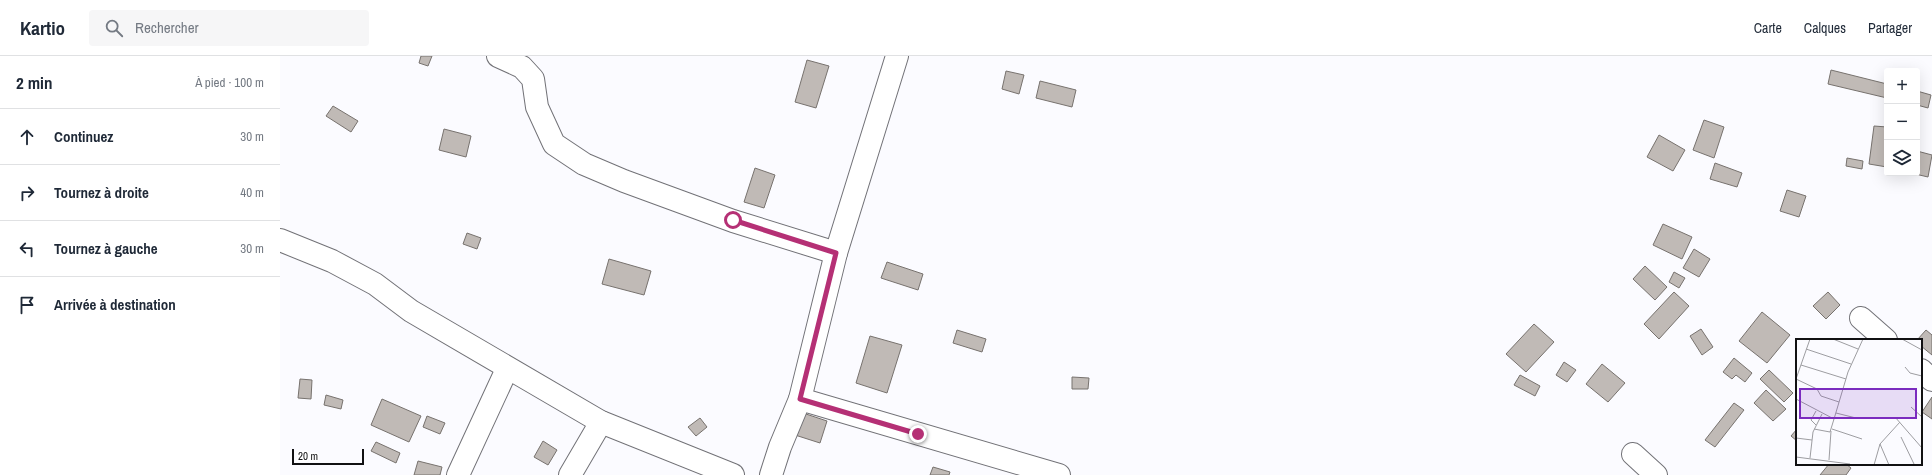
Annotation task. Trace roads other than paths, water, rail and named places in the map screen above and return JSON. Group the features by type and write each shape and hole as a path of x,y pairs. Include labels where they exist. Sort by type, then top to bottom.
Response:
{"street":[{"path":"498,56 522,67 533,80 537,107 554,144 584,164 624,181 733,220 836,253"},
{"path":"771,475 780,447 800,399 836,253 898,56"},
{"path":"280,240 332,261 375,284 411,311 507,369 601,422 733,475"},
{"path":"1861,318 1885,339"},
{"path":"458,475 507,369"},
{"path":"1922,371 1932,380"},
{"path":"800,399 1060,475"},
{"path":"570,475 601,422"},
{"path":"1633,454 1656,475"}]}
